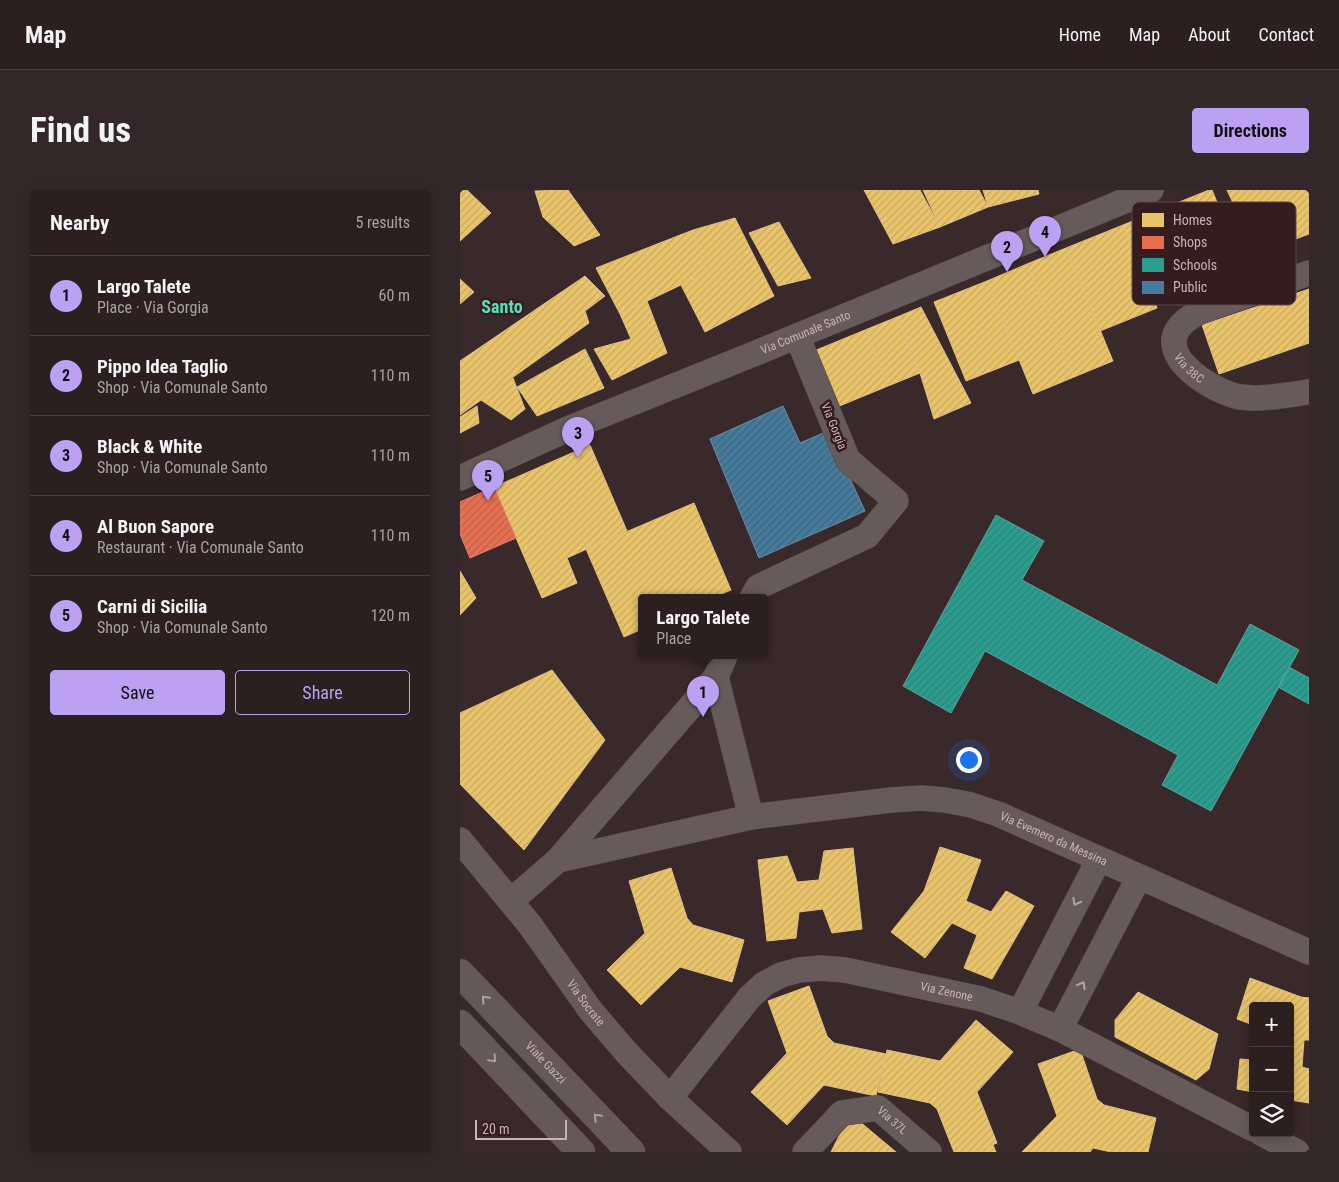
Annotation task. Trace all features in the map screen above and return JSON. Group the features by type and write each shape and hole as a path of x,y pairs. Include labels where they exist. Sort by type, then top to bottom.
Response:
{"main road":[{"name":"Viale Gazzi","path":"460,973 631,1152"},
{"path":"460,1024 581,1152"}],"street":[{"name":"Via Comunale Santo","path":"460,478 570,428 1151,190"},
{"name":"Via 38C","path":"1296,278 1309,273"},
{"name":"Via 38C","path":"1218,305 1198,312 1187,319 1177,330 1174,342 1177,354 1185,366 1198,378 1238,397 1256,398 1309,392"},
{"name":"Via Gorgia","path":"754,594 758,587 867,536 896,502 848,460 797,336"},
{"path":"720,667 751,818"},
{"path":"511,901 558,860 720,667"},
{"name":"Via Evemero da Messina","path":"558,860 782,813 892,800 921,798 945,800 970,805 998,814 1309,952"},
{"name":"Via Socrate","path":"460,840 511,901 591,1011 627,1053 670,1098 729,1152"},
{"path":"1020,1012 1099,859"},
{"path":"1060,1029 1139,877"},
{"name":"Via Zenone","path":"670,1098 749,998 764,984 781,975 799,970 821,968 845,970 981,999 1020,1012 1060,1029 1249,1127"},
{"name":"Via 37L","path":"805,1152 842,1113 878,1108 929,1152"},
{"path":"1269,1137 1297,1152"}],"building: Homes":[{"path":"460,190 467,190 491,213 460,241"},
{"path":"568,190 600,235 574,246 543,217 535,191"},
{"path":"864,190 920,190 940,227 893,244"},
{"path":"923,190 979,190 988,207 940,227"},
{"path":"983,190 1038,190 1039,194 988,207"},
{"path":"1212,190 1217,202 1179,202"},
{"path":"1227,190 1309,190 1309,234 1296,239 1296,202 1232,202"},
{"path":"735,218 774,296 705,332 681,285 706,273 693,230"},
{"path":"1132,221 1132,247 1123,225"},
{"path":"779,222 811,278 778,286 749,233"},
{"path":"1123,225 1132,247 1132,305 1156,305 1157,308 1100,331 1066,248"},
{"path":"693,230 706,273 620,314 596,268"},
{"path":"1066,248 1113,361 1074,377 1027,264"},
{"path":"1027,264 1074,377 1033,394 987,281"},
{"path":"585,276 605,296 585,311 589,323 460,415 460,361"},
{"path":"460,279 474,292 460,304"},
{"path":"987,281 1019,360 966,381 934,302"},
{"path":"1309,289 1309,343 1219,374 1202,325 1261,305 1296,305 1296,293"},
{"path":"647,301 667,353 612,380 594,349 631,339 620,314"},
{"path":"921,307 971,403 934,419 920,373 897,317"},
{"path":"897,317 920,373 888,386 865,330"},
{"path":"865,330 888,386 837,407 814,351"},
{"path":"585,349 604,388 537,416 517,387"},
{"path":"513,378 525,409 511,420 481,400"},
{"path":"477,406 479,423 460,433 460,417"},
{"path":"590,445 627,531 567,558 577,583 542,598 494,487"},
{"path":"694,503 731,590 722,594 638,594 638,631 624,637 586,549"},
{"path":"460,571 476,598 460,615"},
{"path":"552,670 605,740 524,850 460,784 460,713"},
{"path":"940,847 981,860 966,901 991,912 1006,891 1034,906 992,979 964,968 977,935 952,923 925,958 891,932 924,891"},
{"path":"853,848 862,929 832,933 823,909 799,912 796,938 767,941 758,860 787,856 797,882 819,880 824,851"},
{"path":"671,868 687,918 693,925 744,940 732,982 680,967 641,1005 607,970 645,933 629,881"},
{"path":"1250,978 1301,997 1309,998 1309,1040 1304,1040 1302,1067 1309,1069 1309,1103 1294,1101 1294,1002 1249,1002 1249,1024 1237,1019"},
{"path":"809,986 827,1036 834,1043 886,1054 876,1096 824,1085 787,1125 751,1092 787,1053 768,1001"},
{"path":"1138,992 1218,1034 1209,1069 1196,1080 1115,1037 1115,1020"},
{"path":"976,1020 1013,1052 977,1092 997,1143 975,1152 954,1152 937,1109 930,1103 878,1092 887,1050 940,1061"},
{"path":"1080,1049 1097,1099 1104,1105 1156,1118 1148,1152 1111,1152 1093,1148 1090,1152 1022,1152 1057,1116 1038,1064"},
{"path":"1240,1059 1249,1060 1249,1091 1237,1089"},
{"path":"859,1121 896,1152 831,1152 843,1128"},
{"path":"993,1145 996,1152 975,1152"}],"building: Shops":[{"path":"494,487 516,538 470,558 460,534 460,502"}],"building: Schools":[{"path":"996,515 1044,541 1022,580 1217,685 1250,624 1299,650 1211,811 1162,785 1178,755 985,651 951,713 903,686"},
{"path":"1289,667 1309,678 1309,704 1278,687"}],"building: Public":[{"path":"783,406 800,443 828,431 865,511 759,558 710,439"}],"place":[{"name":"Al Buon Sapore","path":"1045,257"},
{"name":"Pippo Idea Taglio","path":"1007,272"},
{"name":"Black & White","path":"578,458"},
{"name":"Carni di Sicilia","path":"488,501"},
{"name":"Largo Talete","path":"703,717"}],"district":[{"name":"Santo","path":"502,306"}]}
